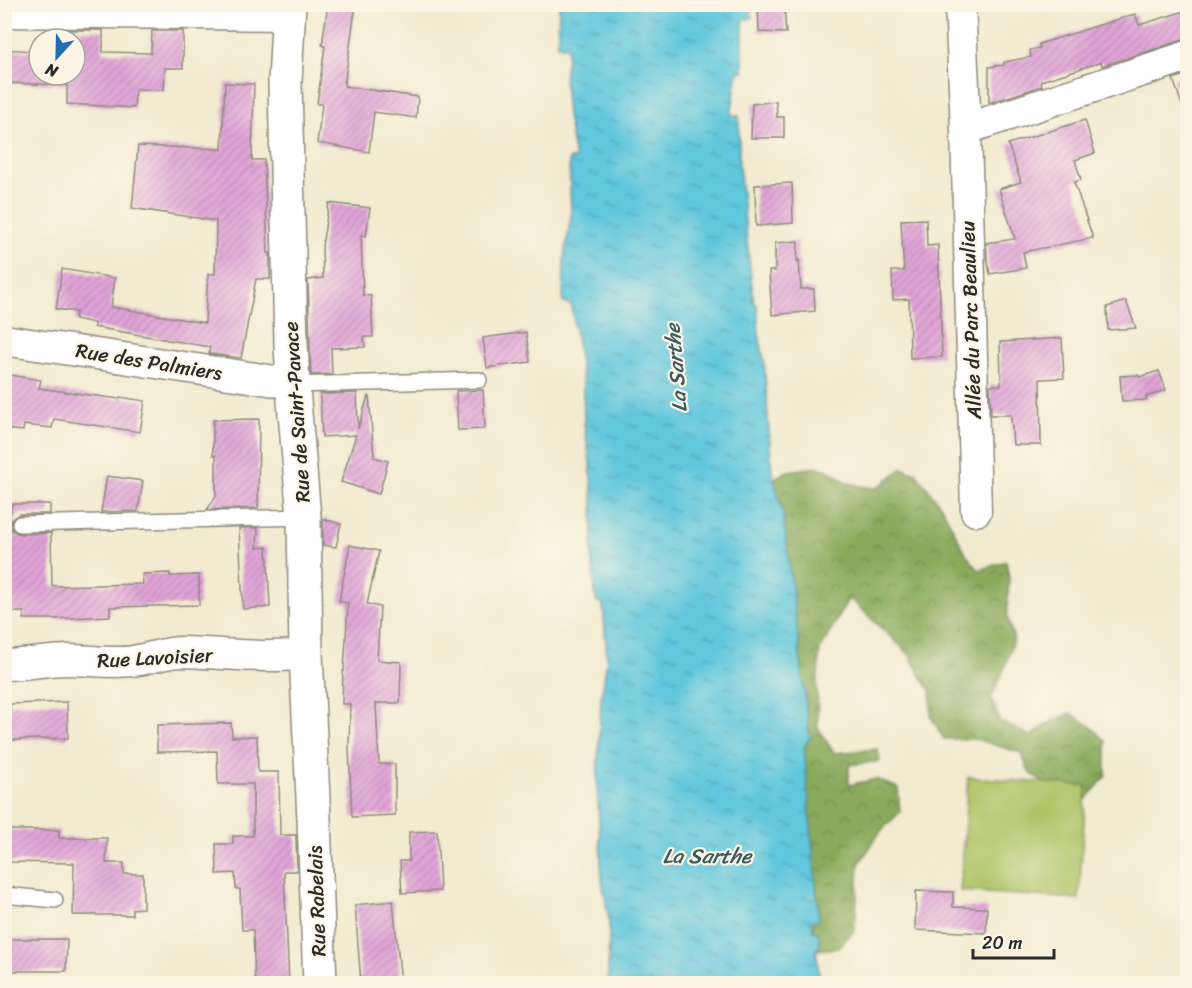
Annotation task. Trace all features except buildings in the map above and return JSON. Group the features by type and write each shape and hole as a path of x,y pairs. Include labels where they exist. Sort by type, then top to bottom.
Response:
{"street":[{"name":"Allée du Parc Beaulieu","path":"960,4 966,129 976,511"},
{"path":"4,12 288,10"},
{"name":"Rue de Saint-Pavace","path":"288,10 285,81 291,345 304,517 306,654 314,819"},
{"path":"966,129 1188,56"},
{"name":"Rue des Palmiers","path":"4,340 294,385"},
{"name":"Rue Lavoisier","path":"4,665 68,660 132,661 180,652 269,657 306,654"},
{"name":"Rue Rabelais","path":"314,819 320,984"}],"lane":[{"path":"294,385 479,380"},
{"path":"20,524 304,517"},
{"path":"4,895 55,900"}],"green space":[{"path":"819,467 836,474 844,481 877,488 902,468 916,473 941,506 968,557 979,570 1006,561 1009,577 1007,615 1014,640 991,698 1000,722 1031,736 1047,724 1071,713 1106,741 1106,776 1085,801 1065,798 1029,772 1021,753 975,739 944,739 931,717 931,691 910,655 849,598 820,650 817,686 818,728 834,753 878,749 880,761 849,765 849,785 876,779 898,788 900,812 880,832 859,864 855,930 838,948 806,951 755,489 787,471"},
{"path":"968,777 1086,786 1079,899 960,891"}],"water":[{"name":"La Sarthe","path":"559,5 751,5 752,18 743,20 743,71 738,71 731,115 739,116 739,167 754,304 757,305 759,335 764,360 772,472 783,513 810,738 804,747 819,920 813,920 813,932 818,932 820,947 816,948 820,983 608,983 609,921 602,880 597,784 601,699 607,659 603,604 596,601 592,557 593,507 590,462 584,424 583,384 571,304 563,303 564,260 571,215 569,159 575,159 567,115 564,79 568,47 558,45"}]}
